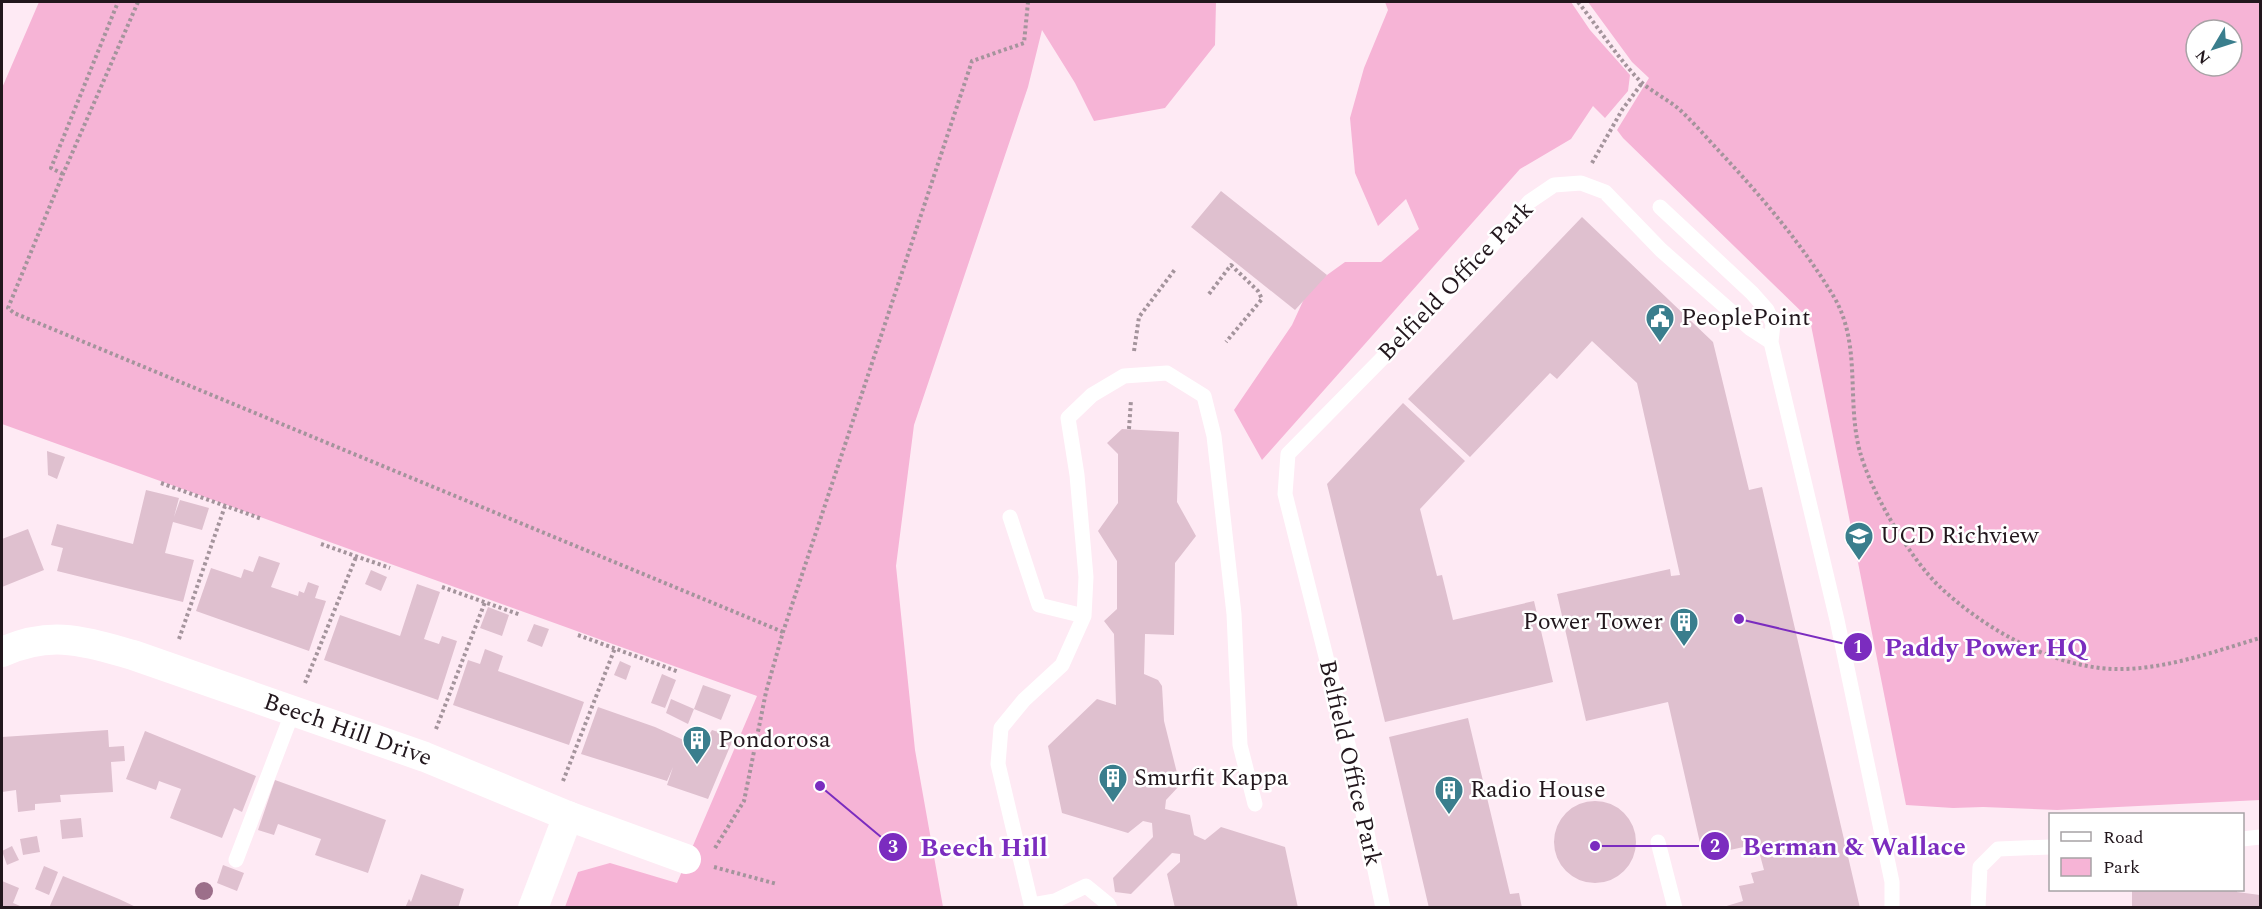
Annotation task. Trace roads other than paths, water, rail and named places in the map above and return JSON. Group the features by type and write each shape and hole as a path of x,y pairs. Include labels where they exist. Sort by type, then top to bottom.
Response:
{"street":[{"name":"Beech Hill Drive","path":"2,652 22,644 42,640 65,639 84,642 169,668 293,711 425,758 560,813 701,860"},
{"path":"533,908 560,813"}],"lane":[{"name":"Belfield Office Park","path":"1383,908 1350,752 1286,494 1288,454 1485,254 1528,202 1554,185 1581,183 1605,192 1661,250 1751,329 1771,342"},
{"path":"1660,207 1752,293 1767,310 1773,324 1771,342 1837,620 1892,882 1892,908"},
{"path":"1110,908 1086,886 1055,901 1032,906 998,764 1001,728 1024,700 1062,665 1084,616 1086,577 1077,475 1068,418 1092,395 1124,376 1167,373 1204,396 1214,436 1234,614 1240,745 1255,804"},
{"path":"1010,517 1039,605 1084,616"},
{"path":"236,860 293,711"},
{"path":"2244,839 2260,837"},
{"path":"1658,842 1675,908"},
{"path":"1978,908 1980,867 1998,849 2049,847"}],"place":[{"name":"PeoplePoint","path":"1660,344"},
{"name":"UCD Richview","path":"1859,562"},
{"name":"Paddy Power HQ","path":"1739,619"},
{"name":"Power Tower","path":"1684,648"},
{"name":"Pondorosa","path":"697,766"},
{"name":"Beech Hill","path":"820,786"},
{"name":"Smurfit Kappa","path":"1113,804"},
{"name":"Radio House","path":"1449,816"},
{"name":"Berman & Wallace","path":"1595,846"}]}
